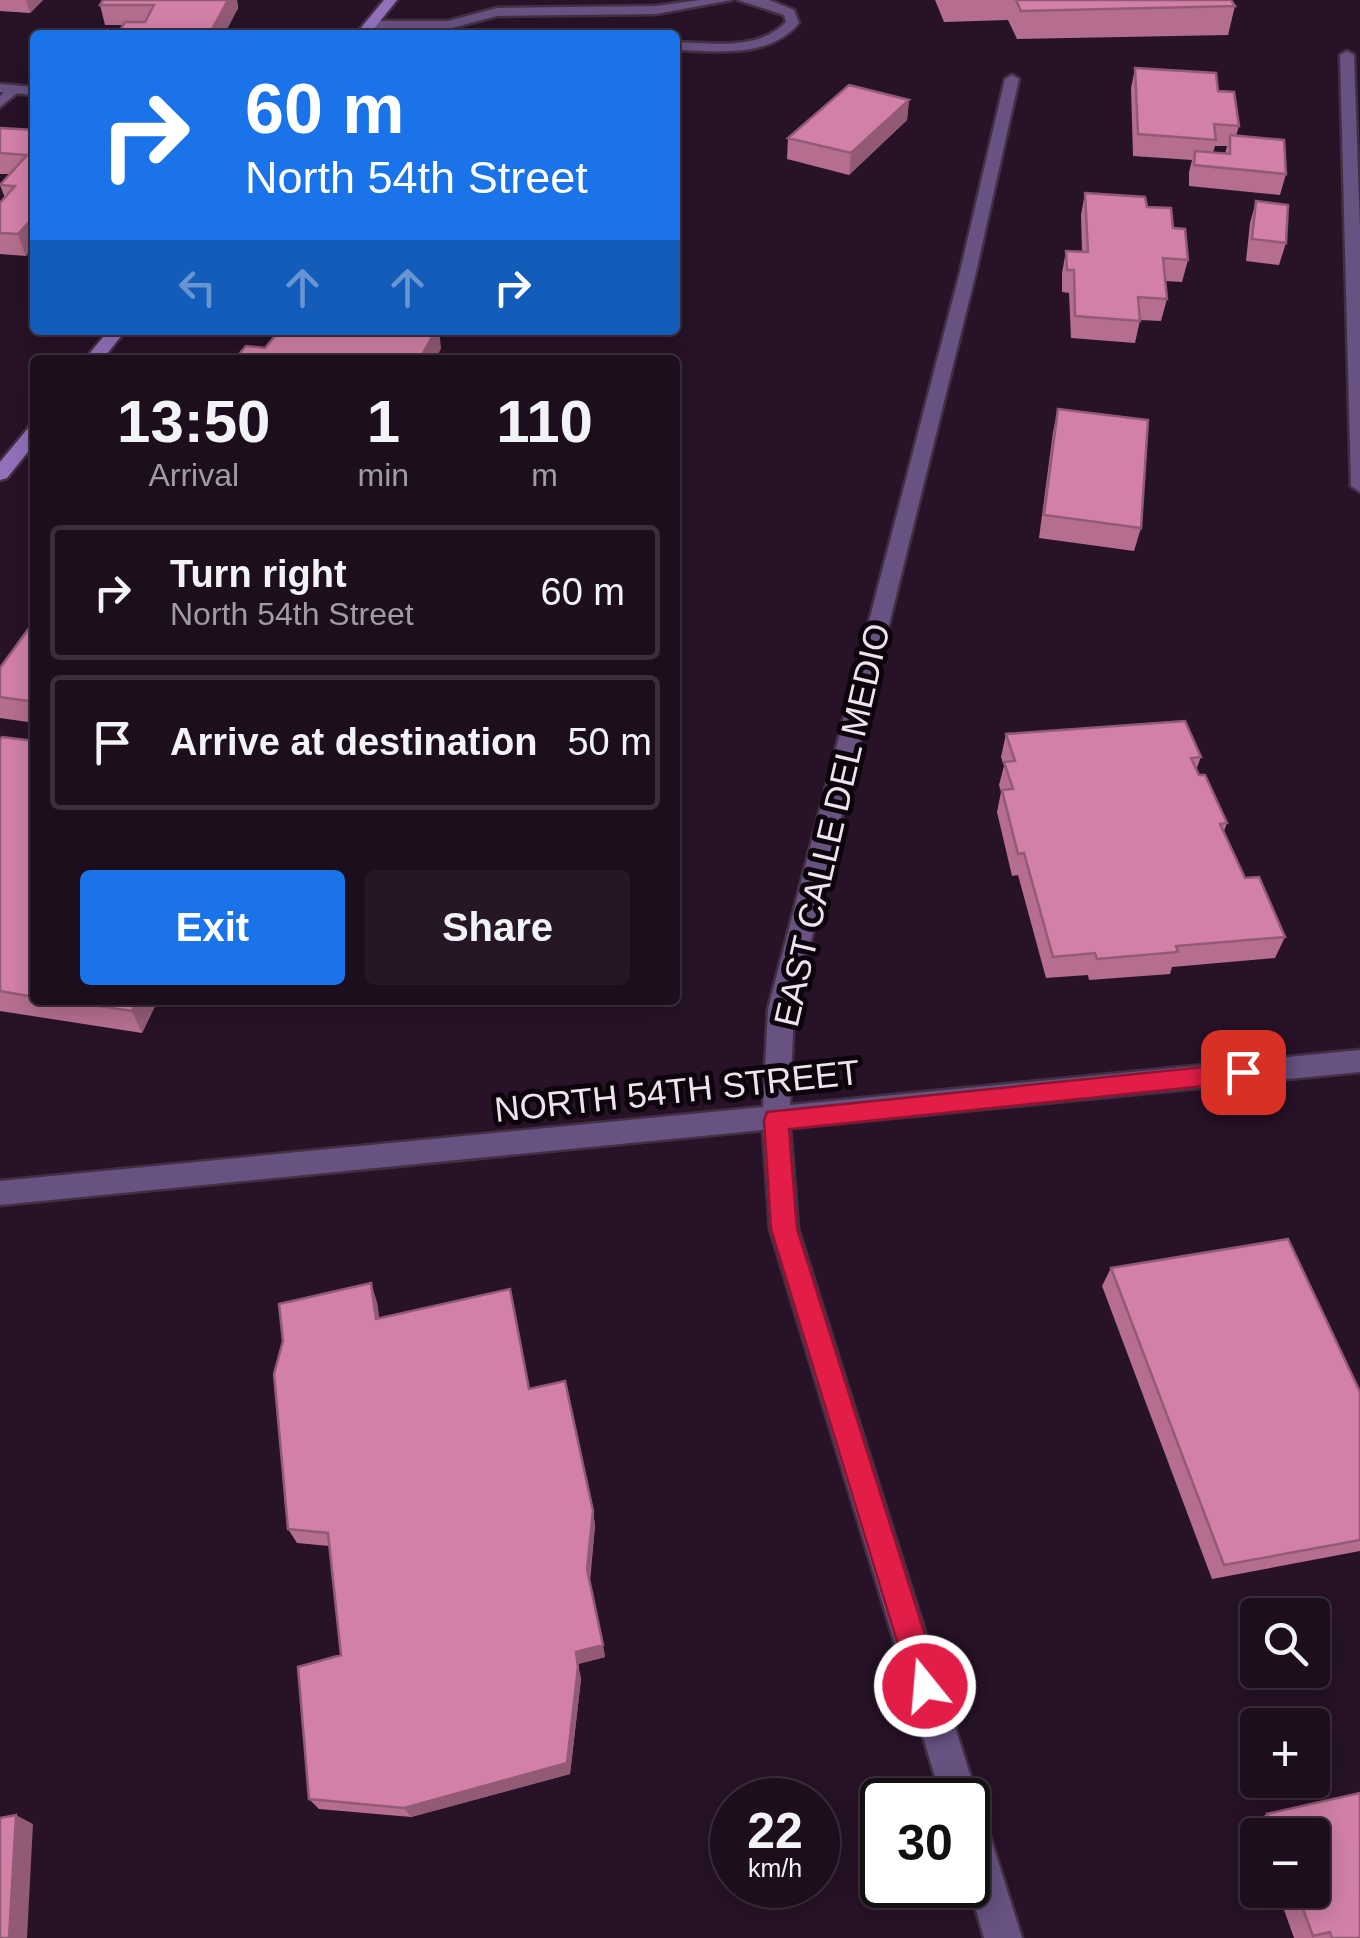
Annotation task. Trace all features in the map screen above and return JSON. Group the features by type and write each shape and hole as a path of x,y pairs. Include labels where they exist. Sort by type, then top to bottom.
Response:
{"street":[{"path":"366,30 391,0"},
{"path":"366,30 448,25 497,12 656,10 726,0"},
{"path":"680,46 759,43 784,36 793,23 789,13 770,4 744,0"},
{"path":"448,25 456,30"},
{"path":"1347,55 1360,486"},
{"name":"EAST CALLE DEL MEDIO","path":"953,1778 784,1229 776,1120 782,1009 968,272 1012,79"},
{"path":"0,103 7,89"},
{"path":"97,355 114,335"},
{"path":"0,474 30,437"},
{"name":"NORTH 54TH STREET","path":"0,1193 1360,1061"},
{"path":"990,1895 1003,1938"}],"building":[{"path":"103,0 228,0 212,30 120,30 125,22 145,22 154,5 100,5"},
{"path":"1016,0 1231,0 1235,6 1021,11"},
{"path":"1135,68 1216,73 1218,91 1234,92 1239,126 1214,124 1216,140 1138,134"},
{"path":"849,85 909,100 851,153 788,138"},
{"path":"0,128 30,130 30,222 18,234 0,233 0,203 15,186 0,185 27,155 0,153"},
{"path":"1230,135 1284,140 1286,174 1194,165 1195,151 1230,154"},
{"path":"1085,193 1145,197 1147,207 1171,208 1173,228 1185,229 1188,260 1163,258 1167,299 1138,297 1140,321 1075,316 1074,270 1067,270 1066,251 1088,252"},
{"path":"1256,201 1288,205 1286,243 1252,239"},
{"path":"276,335 433,335 422,355 238,355 246,346 265,348"},
{"path":"1058,409 1148,420 1141,528 1044,515"},
{"path":"30,627 30,701 0,697 0,668"},
{"path":"1185,721 1201,757 1191,758 1199,775 1205,775 1227,823 1220,824 1245,878 1259,877 1285,937 1176,946 1178,952 1097,959 1095,953 1053,957 1024,853 1018,854 1002,790 1013,789 1004,762 1015,761 1006,734"},
{"path":"2,737 30,740 30,996 0,991"},
{"path":"91,1005 135,1005 132,1011"},
{"path":"1288,1239 1360,1392 1360,1540 1224,1565 1111,1268"},
{"path":"371,1283 376,1319 510,1289 529,1389 565,1381 593,1511 587,1569 603,1645 576,1652 578,1667 567,1763 404,1808 309,1799 298,1667 341,1655 328,1533 288,1529 274,1374 283,1341 279,1304"},
{"path":"1360,1793 1360,1938 1332,1938 1330,1932 1313,1936 1303,1908 1330,1908 1330,1818 1269,1818 1267,1814"},
{"path":"16,1815 9,1938 0,1938 0,1818"}],"route":[{"path":"925,1686 784,1229 776,1120 1243,1072"}]}
